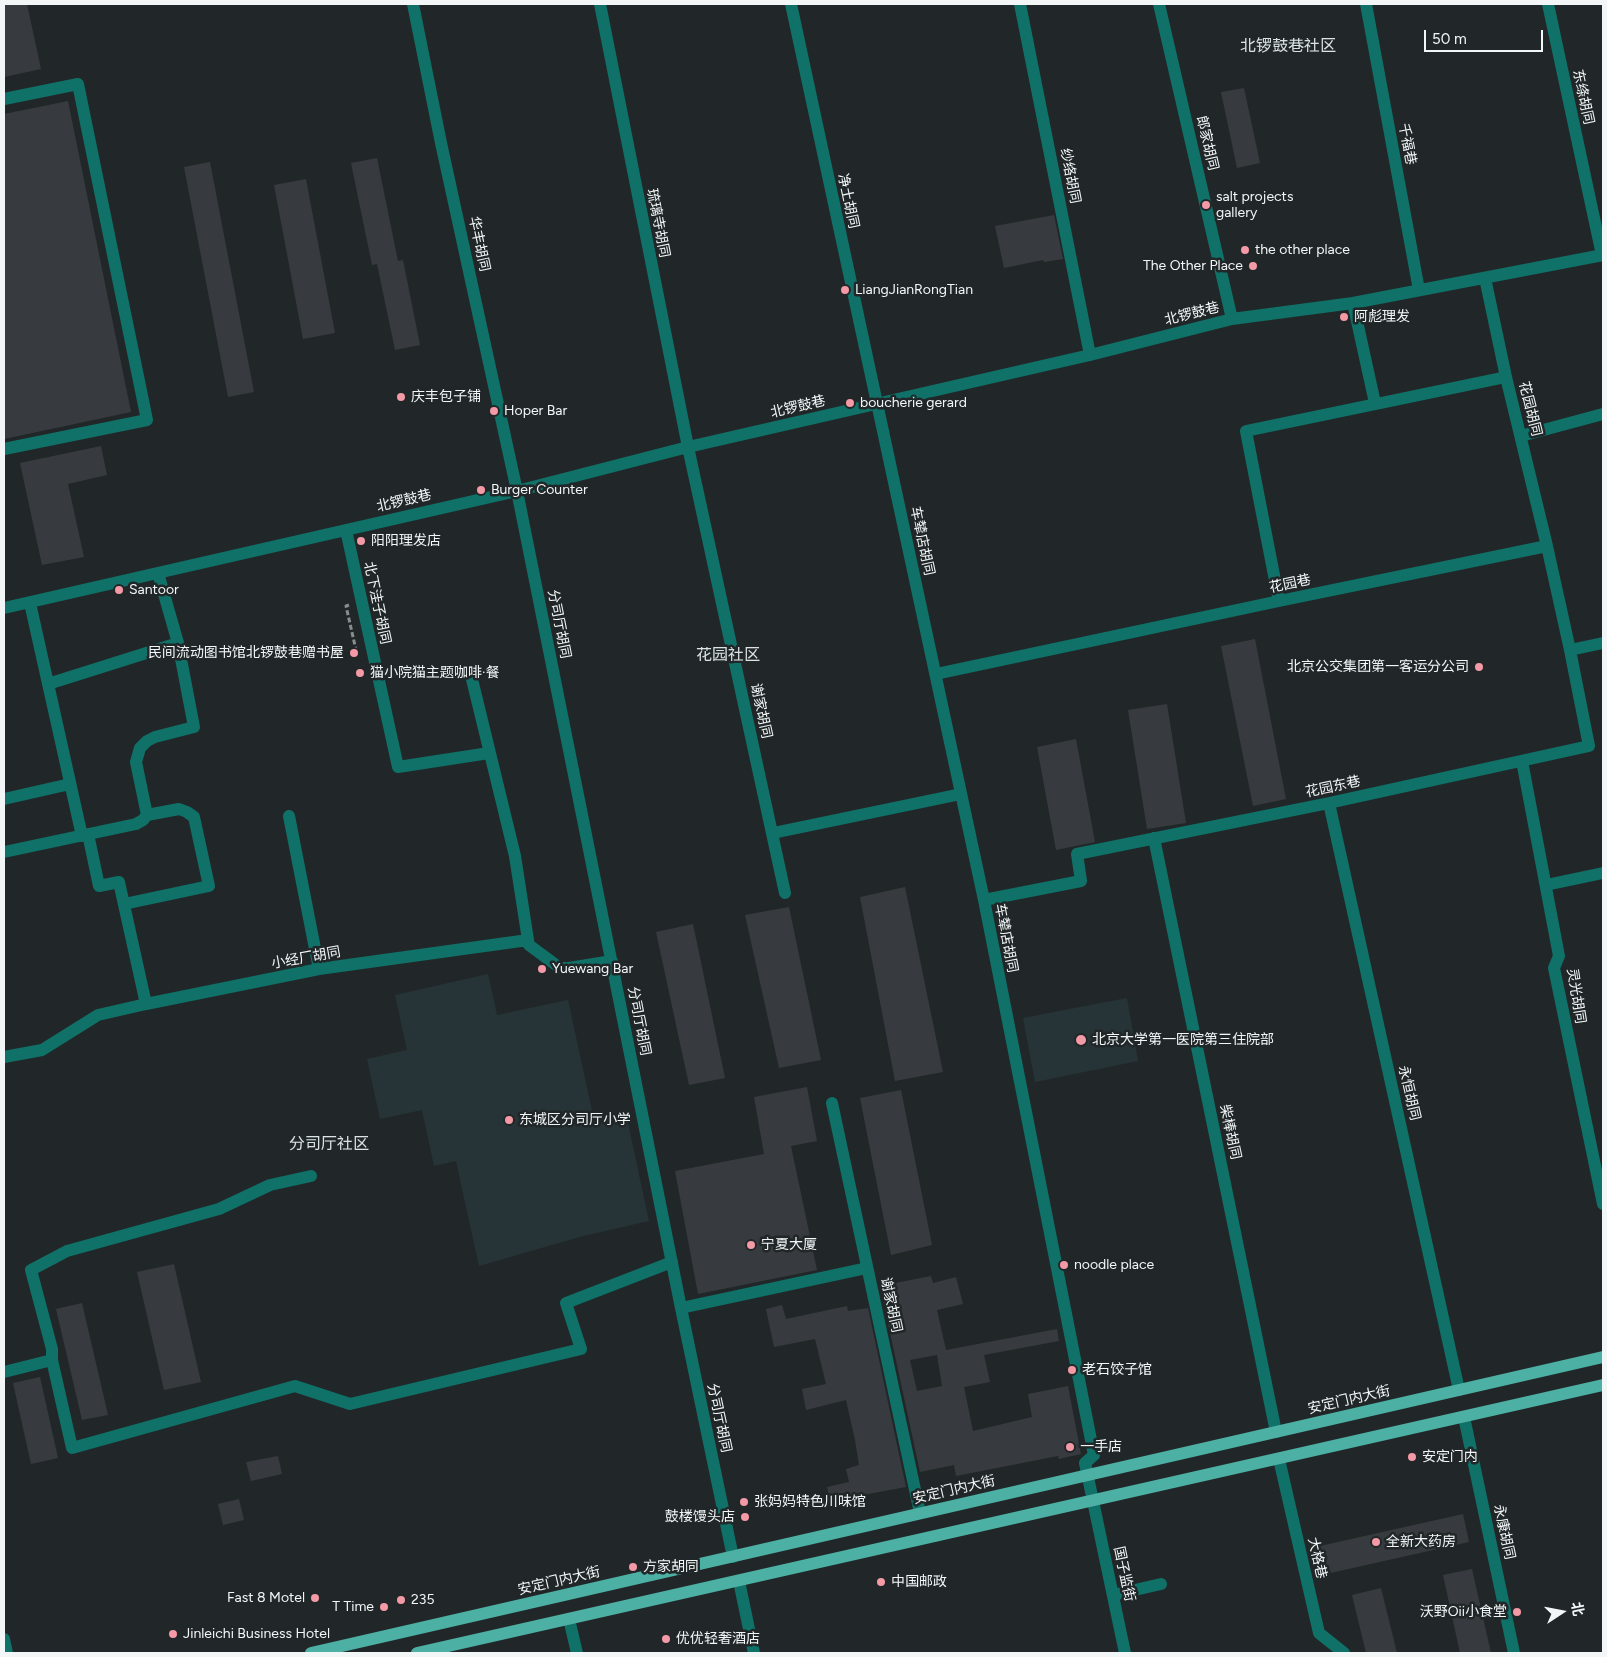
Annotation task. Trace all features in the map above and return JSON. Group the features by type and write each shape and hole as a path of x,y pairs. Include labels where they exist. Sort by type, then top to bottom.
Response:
{"main road":[{"name":"安定门内大街","path":"311,1653 1603,1357"},
{"path":"417,1653 1603,1385"}],"street":[{"name":"华丰胡同","path":"413,4 517,491"},
{"name":"琉璃寺胡同","path":"600,4 688,447"},
{"name":"净土胡同","path":"791,4 877,404"},
{"name":"纱络胡同","path":"1020,4 1090,355"},
{"name":"郎家胡同","path":"1159,4 1232,319"},
{"name":"千福巷","path":"1366,4 1420,290"},
{"name":"东绦胡同","path":"1548,4 1603,255"},
{"path":"4,99 78,84 147,420 4,449"},
{"name":"北锣鼓巷","path":"4,608 517,491 688,447 1090,355 1232,319 1353,303 1603,255"},
{"name":"花园胡同","path":"1485,278 1506,377 1547,546"},
{"path":"1353,303 1374,403"},
{"path":"1279,601 1246,431 1506,377"},
{"name":"车辇店胡同","path":"877,404 984,900 1094,1455 1085,1463 1088,1475"},
{"path":"1521,436 1603,414"},
{"name":"谢家胡同","path":"688,447 785,893"},
{"name":"分司厅胡同","path":"517,491 681,1308 733,1556"},
{"name":"北下洼子胡同","path":"346,530 398,767 489,753"},
{"path":"1547,546 1570,650 1603,643"},
{"name":"花园巷","path":"936,674 1547,546"},
{"path":"147,815 136,762 140,748 147,741 155,737 194,728 178,643 158,573"},
{"path":"30,602 70,784 99,886 119,882 146,1004"},
{"path":"48,684 178,643"},
{"name":"花园东巷","path":"984,900 1081,881 1077,854 1329,803 1590,746 1570,650"},
{"path":"470,672 515,856 529,946 560,968 612,961"},
{"name":"灵光胡同","path":"1522,761 1559,956 1554,968 1603,1204"},
{"path":"4,799 70,784"},
{"path":"773,833 961,794"},
{"name":"永恒胡同","path":"1329,803 1459,1390"},
{"path":"4,852 136,824 147,815 179,809 194,817 209,886 124,904"},
{"path":"289,816 318,970"},
{"name":"柴棒胡同","path":"1154,838 1276,1432"},
{"path":"1546,885 1603,873"},
{"name":"小经厂胡同","path":"4,1057 42,1050 98,1016 146,1004 318,970 528,940"},
{"name":"谢家胡同","path":"832,1103 920,1514"},
{"path":"311,1176 270,1185 219,1209 67,1251 32,1270 52,1349 52,1360 72,1448 295,1386 350,1404 580,1349 566,1303 672,1262"},
{"path":"681,1308 867,1268"},
{"path":"4,1372 52,1360"},
{"name":"永康胡同","path":"1464,1417 1514,1653"},
{"name":"大格巷","path":"1279,1458 1319,1632 1344,1653"},
{"name":"国子监街","path":"1088,1475 1125,1653"},
{"path":"738,1580 754,1653"},
{"path":"1113,1595 1161,1584"},
{"path":"569,1619 577,1653"},
{"path":"4,1639 7,1653"}],"shaded area":[{"name":"东城区分司厅小学","path":"488,974 497,1015 568,1000 594,1120 626,1114 649,1221 583,1236 479,1266 456,1161 434,1166 422,1110 380,1119 367,1059 407,1050 395,995"},
{"name":"北京大学第一医院第三住院部","path":"1127,998 1138,1061 1035,1082 1023,1018"}],"building":[{"path":"4,4 27,4 41,69 4,77"},
{"path":"1244,88 1260,163 1237,168 1221,92"},
{"path":"68,101 131,412 4,439 4,114"},
{"path":"377,158 398,261 403,260 420,345 395,350 377,264 372,265 351,163"},
{"path":"210,162 254,392 228,397 184,167"},
{"path":"306,179 335,333 303,339 274,185"},
{"path":"1054,215 1063,259 1044,262 1043,260 1004,268 995,226"},
{"path":"101,446 107,475 68,484 84,557 42,565 20,463"},
{"path":"1255,639 1286,799 1253,806 1221,646"},
{"path":"1167,704 1186,823 1147,829 1128,710"},
{"path":"1076,739 1095,842 1056,850 1037,747"},
{"path":"905,887 943,1072 895,1081 860,897"},
{"path":"789,907 821,1060 779,1068 745,915"},
{"path":"693,924 725,1078 689,1085 656,932"},
{"name":"宁夏大厦","path":"807,1087 817,1141 791,1146 817,1270 698,1294 675,1171 764,1154 754,1097"},
{"path":"901,1090 932,1245 891,1255 860,1098"},
{"path":"174,1264 201,1382 164,1390 137,1272"},
{"path":"931,1276 933,1283 956,1277 963,1304 937,1310 946,1350 1057,1329 1059,1341 984,1355 990,1382 964,1387 973,1431 1032,1417 1028,1394 1068,1386 1081,1454 1059,1459 1058,1456 956,1476 954,1465 920,1472 880,1286","holes":["937,1355 942,1386 917,1391 910,1360"]},
{"path":"82,1303 108,1415 82,1420 56,1309"},
{"path":"782,1305 786,1319 847,1306 848,1311 868,1308 906,1487 830,1501 827,1487 849,1482 846,1469 859,1465 846,1400 806,1410 802,1389 826,1384 815,1339 774,1347 766,1309"},
{"path":"40,1377 58,1458 31,1464 13,1383"},
{"path":"278,1456 282,1474 251,1481 246,1462"},
{"path":"239,1499 244,1520 223,1525 218,1504"},
{"path":"1463,1514 1469,1542 1317,1576 1311,1548"},
{"path":"1472,1569 1491,1653 1460,1653 1443,1575"},
{"path":"1381,1588 1397,1653 1366,1653 1352,1595"}],"place":[{"name":"salt projects gallery","path":"1206,205"},
{"name":"the other place","path":"1245,250"},
{"name":"The Other Place","path":"1253,266"},
{"name":"LiangJianRongTian","path":"845,290"},
{"name":"阿彪理发","path":"1344,317"},
{"name":"庆丰包子铺","path":"401,397"},
{"name":"boucherie gerard","path":"850,403"},
{"name":"Hoper Bar","path":"494,411"},
{"name":"Burger Counter","path":"481,490"},
{"name":"阳阳理发店","path":"361,541"},
{"name":"Santoor","path":"119,590"},
{"name":"民间流动图书馆北锣鼓巷赠书屋","path":"354,653"},
{"name":"北京公交集团第一客运分公司","path":"1479,667"},
{"name":"猫小院猫主题咖啡·餐","path":"360,673"},
{"name":"Yuewang Bar","path":"542,969"},
{"name":"北京大学第一医院第三住院部","path":"1081,1040"},
{"name":"东城区分司厅小学","path":"509,1120"},
{"name":"宁夏大厦","path":"751,1245"},
{"name":"noodle place","path":"1064,1265"},
{"name":"老石饺子馆","path":"1072,1370"},
{"name":"一手店","path":"1070,1447"},
{"name":"安定门内","path":"1412,1457"},
{"name":"张妈妈特色川味馆","path":"744,1502"},
{"name":"鼓楼馒头店","path":"745,1517"},
{"name":"全新大药房","path":"1376,1542"},
{"name":"方家胡同","path":"633,1567"},
{"name":"中国邮政","path":"881,1582"},
{"name":"Fast 8 Motel","path":"315,1598"},
{"name":"235","path":"401,1600"},
{"name":"T Time","path":"384,1607"},
{"name":"沃野Oii小食堂","path":"1517,1612"},
{"name":"Jinleichi Business Hotel","path":"173,1634"},
{"name":"优优轻奢酒店","path":"666,1639"}],"district":[{"name":"北锣鼓巷社区","path":"1288,46"},
{"name":"花园社区","path":"728,655"},
{"name":"分司厅社区","path":"329,1144"}]}
